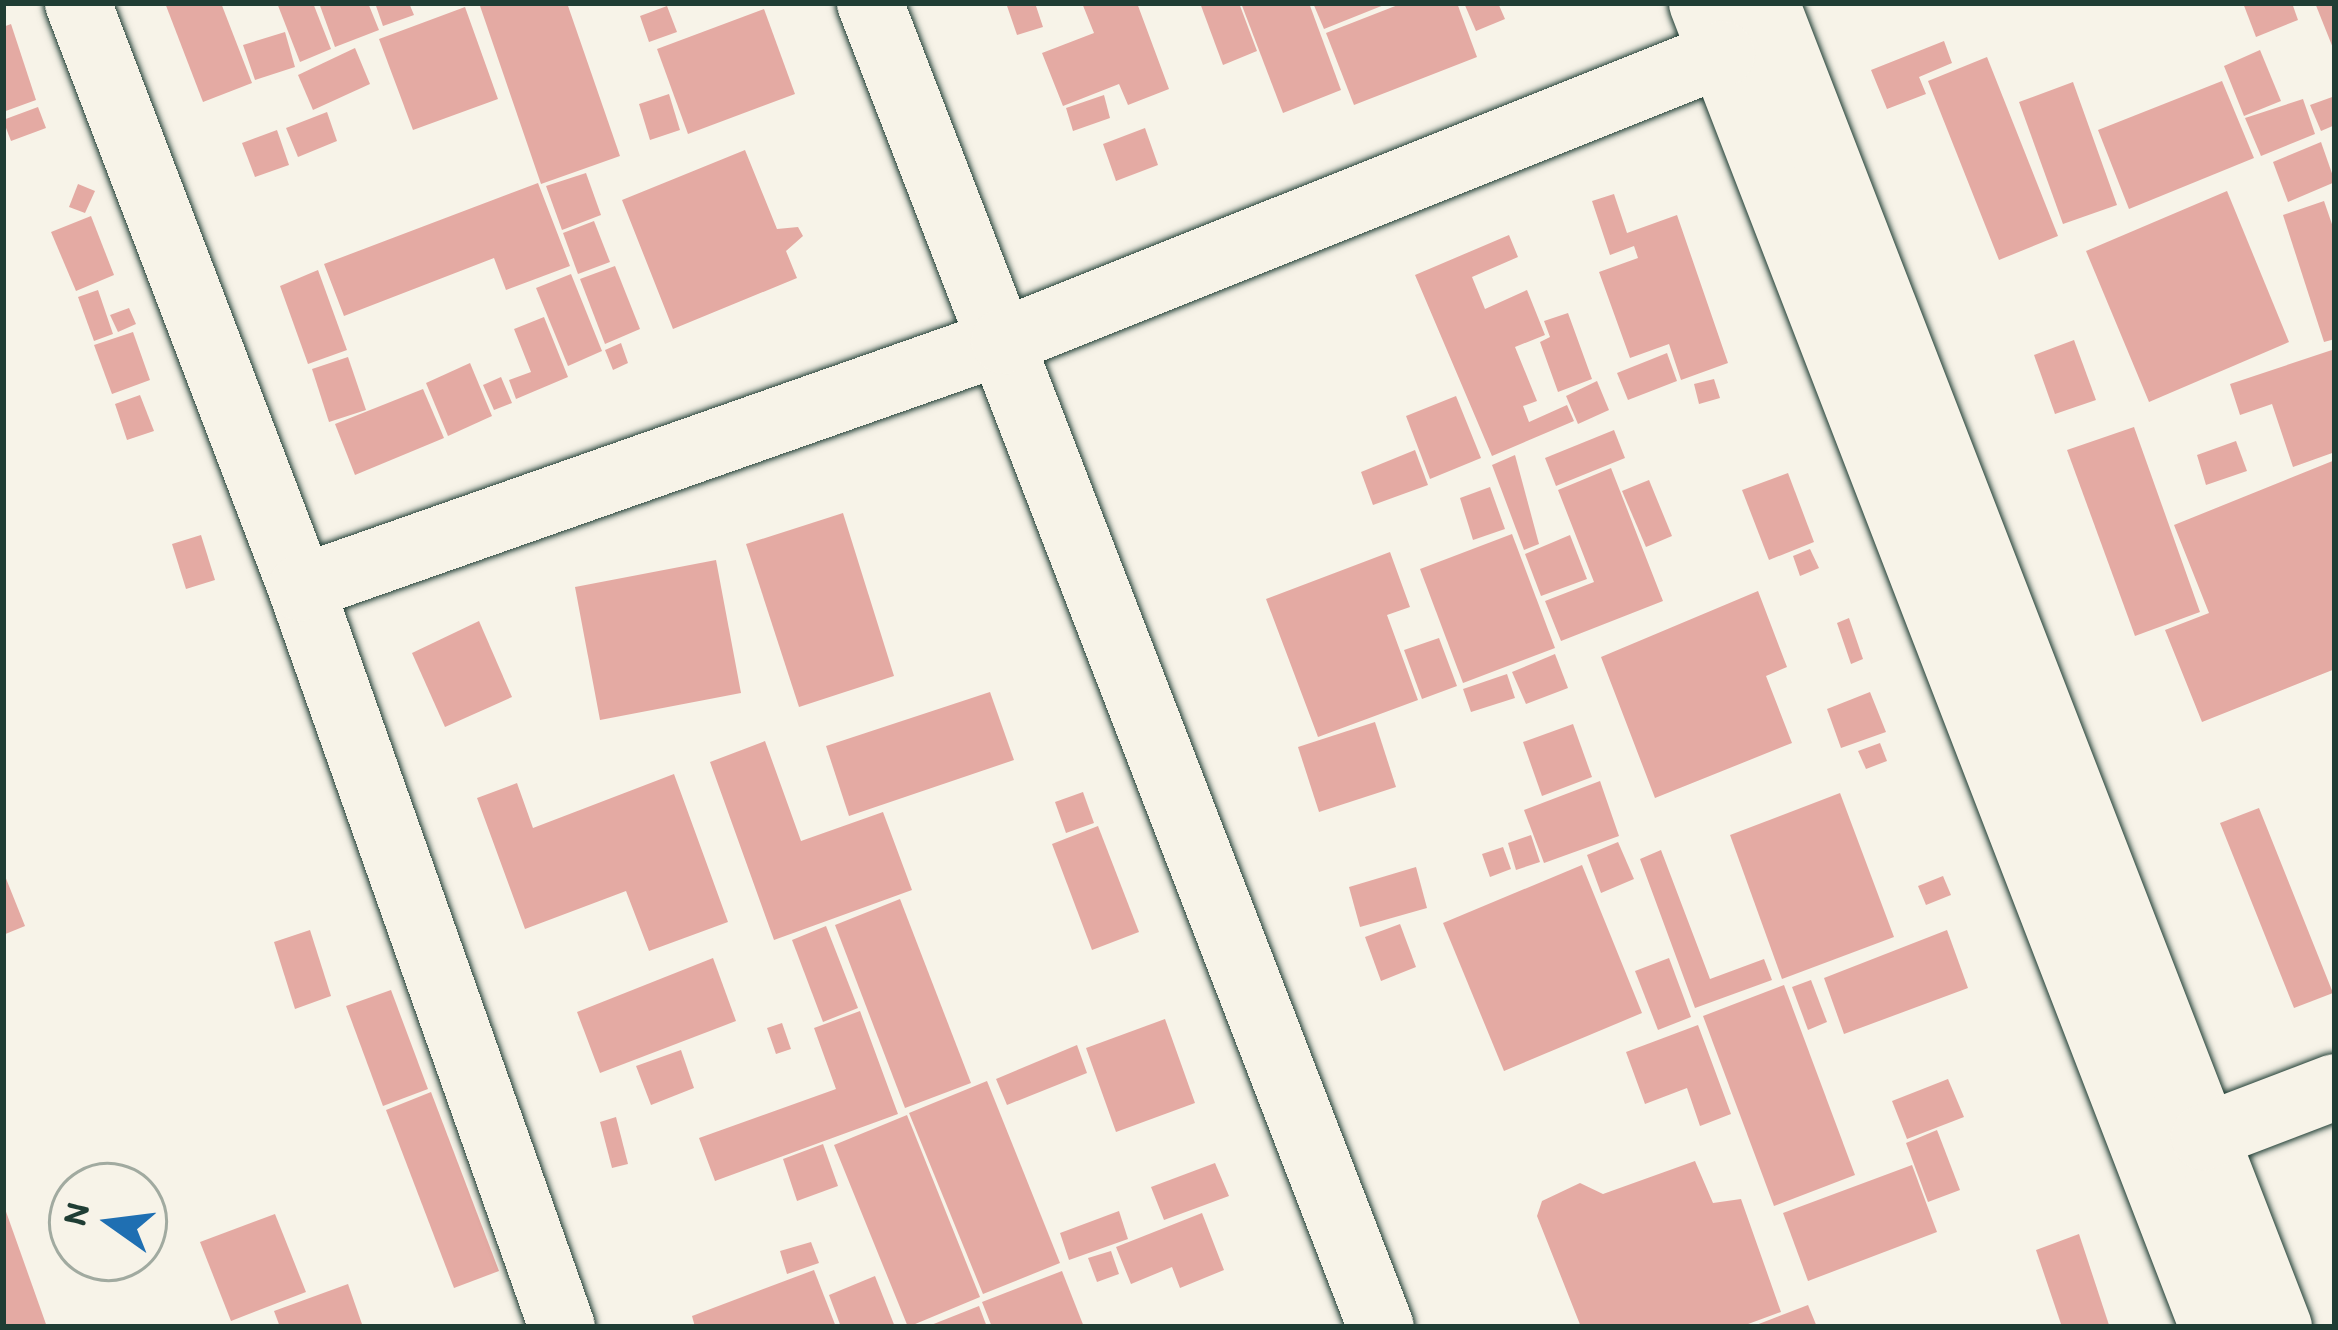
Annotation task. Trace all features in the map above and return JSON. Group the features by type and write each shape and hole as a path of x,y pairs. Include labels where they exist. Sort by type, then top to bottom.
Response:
{"street":[{"path":"77,3 302,588 562,1327"},
{"path":"870,3 1004,340 1381,1327"},
{"path":"1777,6 2279,1327"},
{"path":"302,588 1004,340 1712,28 2212,1327"},
{"path":"2204,1137 2335,1087"}],"building":[{"path":"165,3 221,3 252,83 203,102"},
{"path":"277,3 313,3 331,49 300,62"},
{"path":"319,3 368,3 379,30 335,47"},
{"path":"375,3 409,3 414,15 383,26"},
{"path":"479,3 567,3 620,156 541,184"},
{"path":"1006,3 1035,3 1043,27 1017,35"},
{"path":"1082,3 1137,3 1169,89 1128,105 1119,84 1063,106 1042,53 1094,33"},
{"path":"1200,3 1239,3 1257,51 1223,65"},
{"path":"1241,3 1309,3 1341,90 1283,113"},
{"path":"1313,3 1389,3 1324,29"},
{"path":"1403,3 1457,3 1477,57 1354,105 1326,33"},
{"path":"1464,3 1498,3 1505,19 1476,31"},
{"path":"2243,3 2292,3 2298,20 2256,37"},
{"path":"2315,3 2335,3 2335,53"},
{"path":"667,6 677,32 649,42 640,16"},
{"path":"465,7 498,99 413,130 379,39"},
{"path":"764,9 795,94 688,134 657,49"},
{"path":"11,24 36,100 3,112 3,27"},
{"path":"285,32 295,67 255,80 243,45"},
{"path":"1944,41 1952,63 1919,77 1926,94 1887,109 1871,70"},
{"path":"355,48 370,84 313,110 298,75"},
{"path":"2260,50 2281,101 2244,116 2224,66"},
{"path":"1987,57 2058,236 1999,260 1928,81"},
{"path":"2222,81 2254,158 2129,209 2098,130"},
{"path":"2073,82 2117,205 2063,224 2019,102"},
{"path":"669,94 680,130 650,140 639,104"},
{"path":"1104,95 1110,118 1073,131 1066,108"},
{"path":"2335,96 2335,125 2321,131 2310,105"},
{"path":"2303,99 2315,134 2261,156 2245,118"},
{"path":"38,107 46,128 11,141 3,120"},
{"path":"327,112 337,141 298,157 286,128"},
{"path":"1145,128 1158,165 1116,181 1103,144"},
{"path":"277,130 289,165 255,177 242,143"},
{"path":"2321,142 2335,182 2288,202 2273,162"},
{"path":"745,150 777,229 798,227 803,236 786,251 797,278 673,329 622,200"},
{"path":"586,173 601,215 562,230 546,186"},
{"path":"538,183 570,266 506,290 494,258 344,316 324,264"},
{"path":"78,184 95,191 85,213 69,207"},
{"path":"2227,191 2289,342 2149,402 2086,251"},
{"path":"1614,194 1627,233 1677,215 1728,363 1681,380 1669,344 1630,358 1599,272 1638,258 1634,246 1610,255 1592,201"},
{"path":"2324,201 2335,233 2335,339 2324,342 2283,215"},
{"path":"91,216 114,275 76,291 51,232"},
{"path":"594,221 610,262 578,274 563,233"},
{"path":"1509,235 1518,257 1472,277 1485,309 1527,290 1545,335 1515,347 1537,401 1523,406 1529,422 1567,405 1574,421 1492,456 1415,275"},
{"path":"615,266 640,329 605,344 580,279"},
{"path":"318,270 347,350 308,364 280,286"},
{"path":"571,274 602,351 568,366 536,288"},
{"path":"98,290 113,334 94,341 78,297"},
{"path":"129,308 136,324 118,332 110,315"},
{"path":"1568,313 1592,379 1558,392 1540,342 1550,337 1544,321"},
{"path":"544,317 568,377 516,399 509,380 531,372 514,329"},
{"path":"133,332 150,380 112,394 94,345"},
{"path":"2074,340 2096,400 2055,414 2034,355"},
{"path":"621,343 628,363 613,370 605,350"},
{"path":"2335,349 2335,452 2293,467 2272,404 2240,415 2230,384"},
{"path":"1667,353 1677,381 1628,400 1617,373"},
{"path":"348,357 366,410 329,422 312,369"},
{"path":"470,363 492,416 448,436 426,383"},
{"path":"501,377 512,403 494,410 483,385"},
{"path":"1714,379 1720,398 1699,404 1694,384"},
{"path":"1597,381 1609,410 1578,424 1566,396"},
{"path":"423,389 444,438 355,475 335,424"},
{"path":"140,395 154,431 127,440 115,404"},
{"path":"1456,396 1481,458 1430,479 1406,416"},
{"path":"2134,427 2200,612 2135,636 2067,450"},
{"path":"1614,430 1625,458 1556,486 1545,458"},
{"path":"2236,441 2247,471 2206,485 2197,455"},
{"path":"1415,450 1428,485 1373,505 1361,472"},
{"path":"1515,455 1539,544 1524,550 1492,465"},
{"path":"2335,460 2335,669 2202,722 2165,630 2209,613 2174,525"},
{"path":"1611,468 1663,601 1561,641 1545,601 1594,582 1558,490"},
{"path":"1788,473 1814,542 1769,560 1742,490"},
{"path":"1649,480 1672,536 1646,547 1622,491"},
{"path":"1490,487 1505,529 1473,540 1460,498"},
{"path":"843,513 894,676 799,707 746,544"},
{"path":"1512,534 1555,648 1463,683 1420,569"},
{"path":"201,535 215,580 186,589 172,544"},
{"path":"1570,535 1587,579 1541,596 1525,554"},
{"path":"1810,549 1819,568 1800,576 1793,556"},
{"path":"1390,552 1410,607 1387,615 1418,700 1318,737 1266,599"},
{"path":"716,560 741,693 600,720 575,587"},
{"path":"1758,591 1787,667 1766,676 1792,743 1655,798 1601,657"},
{"path":"1849,618 1863,659 1851,664 1837,623"},
{"path":"479,621 512,697 445,727 412,653"},
{"path":"1439,638 1457,686 1422,699 1404,650"},
{"path":"1555,654 1568,688 1526,704 1512,672"},
{"path":"1507,674 1515,698 1471,712 1463,689"},
{"path":"990,692 1014,760 849,816 826,746"},
{"path":"1870,692 1886,732 1841,748 1827,709"},
{"path":"1375,722 1396,787 1319,812 1298,747"},
{"path":"1573,724 1592,777 1542,796 1523,742"},
{"path":"765,741 801,841 883,812 912,890 774,940 710,762"},
{"path":"1880,743 1887,761 1866,769 1858,751"},
{"path":"674,774 728,922 649,951 626,891 525,929 477,798 517,783 533,828"},
{"path":"1600,781 1619,836 1544,863 1524,810"},
{"path":"1083,792 1094,823 1066,833 1055,802"},
{"path":"1840,793 1894,937 1782,979 1730,835"},
{"path":"2259,808 2333,993 2294,1008 2220,823"},
{"path":"1098,826 1139,932 1092,950 1052,844"},
{"path":"1531,835 1540,862 1516,870 1508,843"},
{"path":"1618,842 1634,879 1601,893 1587,855"},
{"path":"1503,847 1511,869 1490,877 1482,854"},
{"path":"1661,850 1710,979 1764,959 1772,980 1695,1008 1640,859"},
{"path":"1582,865 1642,1013 1504,1071 1443,923"},
{"path":"1416,867 1427,908 1360,927 1349,887"},
{"path":"3,871 25,926 3,935"},
{"path":"1943,876 1951,895 1926,905 1918,886"},
{"path":"900,899 971,1083 905,1108 835,925"},
{"path":"1400,924 1416,967 1381,981 1365,937"},
{"path":"826,926 858,1008 823,1022 792,940"},
{"path":"310,930 331,996 295,1009 274,942"},
{"path":"1947,930 1968,988 1844,1034 1824,978"},
{"path":"713,958 736,1021 600,1073 577,1012"},
{"path":"1669,958 1691,1017 1658,1030 1635,971"},
{"path":"1811,980 1827,1022 1808,1030 1792,987"},
{"path":"1784,985 1855,1175 1774,1206 1703,1016"},
{"path":"391,990 428,1089 383,1106 346,1006"},
{"path":"860,1011 898,1114 715,1181 699,1138 836,1089 814,1028"},
{"path":"1165,1019 1195,1103 1116,1132 1086,1048"},
{"path":"782,1023 791,1049 776,1054 767,1028"},
{"path":"1698,1025 1731,1114 1700,1126 1687,1088 1645,1104 1626,1052"},
{"path":"1077,1045 1087,1073 1007,1105 996,1079"},
{"path":"681,1050 694,1088 651,1105 636,1066"},
{"path":"1948,1079 1964,1117 1907,1139 1892,1101"},
{"path":"987,1081 1060,1263 983,1294 909,1113"},
{"path":"431,1092 499,1271 454,1288 386,1110"},
{"path":"907,1115 980,1297 908,1327 834,1145"},
{"path":"616,1117 628,1164 612,1168 600,1122"},
{"path":"1937,1130 1960,1190 1928,1202 1906,1143"},
{"path":"823,1144 838,1186 797,1201 783,1159"},
{"path":"1695,1161 1713,1203 1741,1199 1781,1312 1740,1327 1581,1327 1537,1216 1542,1201 1580,1183 1603,1194"},
{"path":"1215,1163 1229,1196 1164,1220 1151,1187"},
{"path":"1912,1165 1937,1232 1808,1281 1783,1213"},
{"path":"4,1206 47,1327 3,1327"},
{"path":"1119,1211 1128,1239 1069,1260 1060,1233"},
{"path":"1202,1213 1224,1270 1180,1288 1172,1267 1131,1284 1116,1247"},
{"path":"275,1214 306,1292 231,1321 200,1242"},
{"path":"2079,1234 2109,1325 2104,1327 2062,1327 2036,1250"},
{"path":"811,1242 819,1263 787,1274 780,1251"},
{"path":"1111,1251 1119,1274 1097,1282 1088,1258"},
{"path":"814,1270 836,1327 695,1327 692,1316"},
{"path":"1062,1271 1084,1327 992,1327 982,1302"},
{"path":"875,1276 895,1327 841,1327 829,1295"},
{"path":"348,1284 363,1327 280,1327 274,1311"},
{"path":"1808,1305 1817,1327 1751,1327"},
{"path":"979,1306 987,1327 926,1327"}]}
